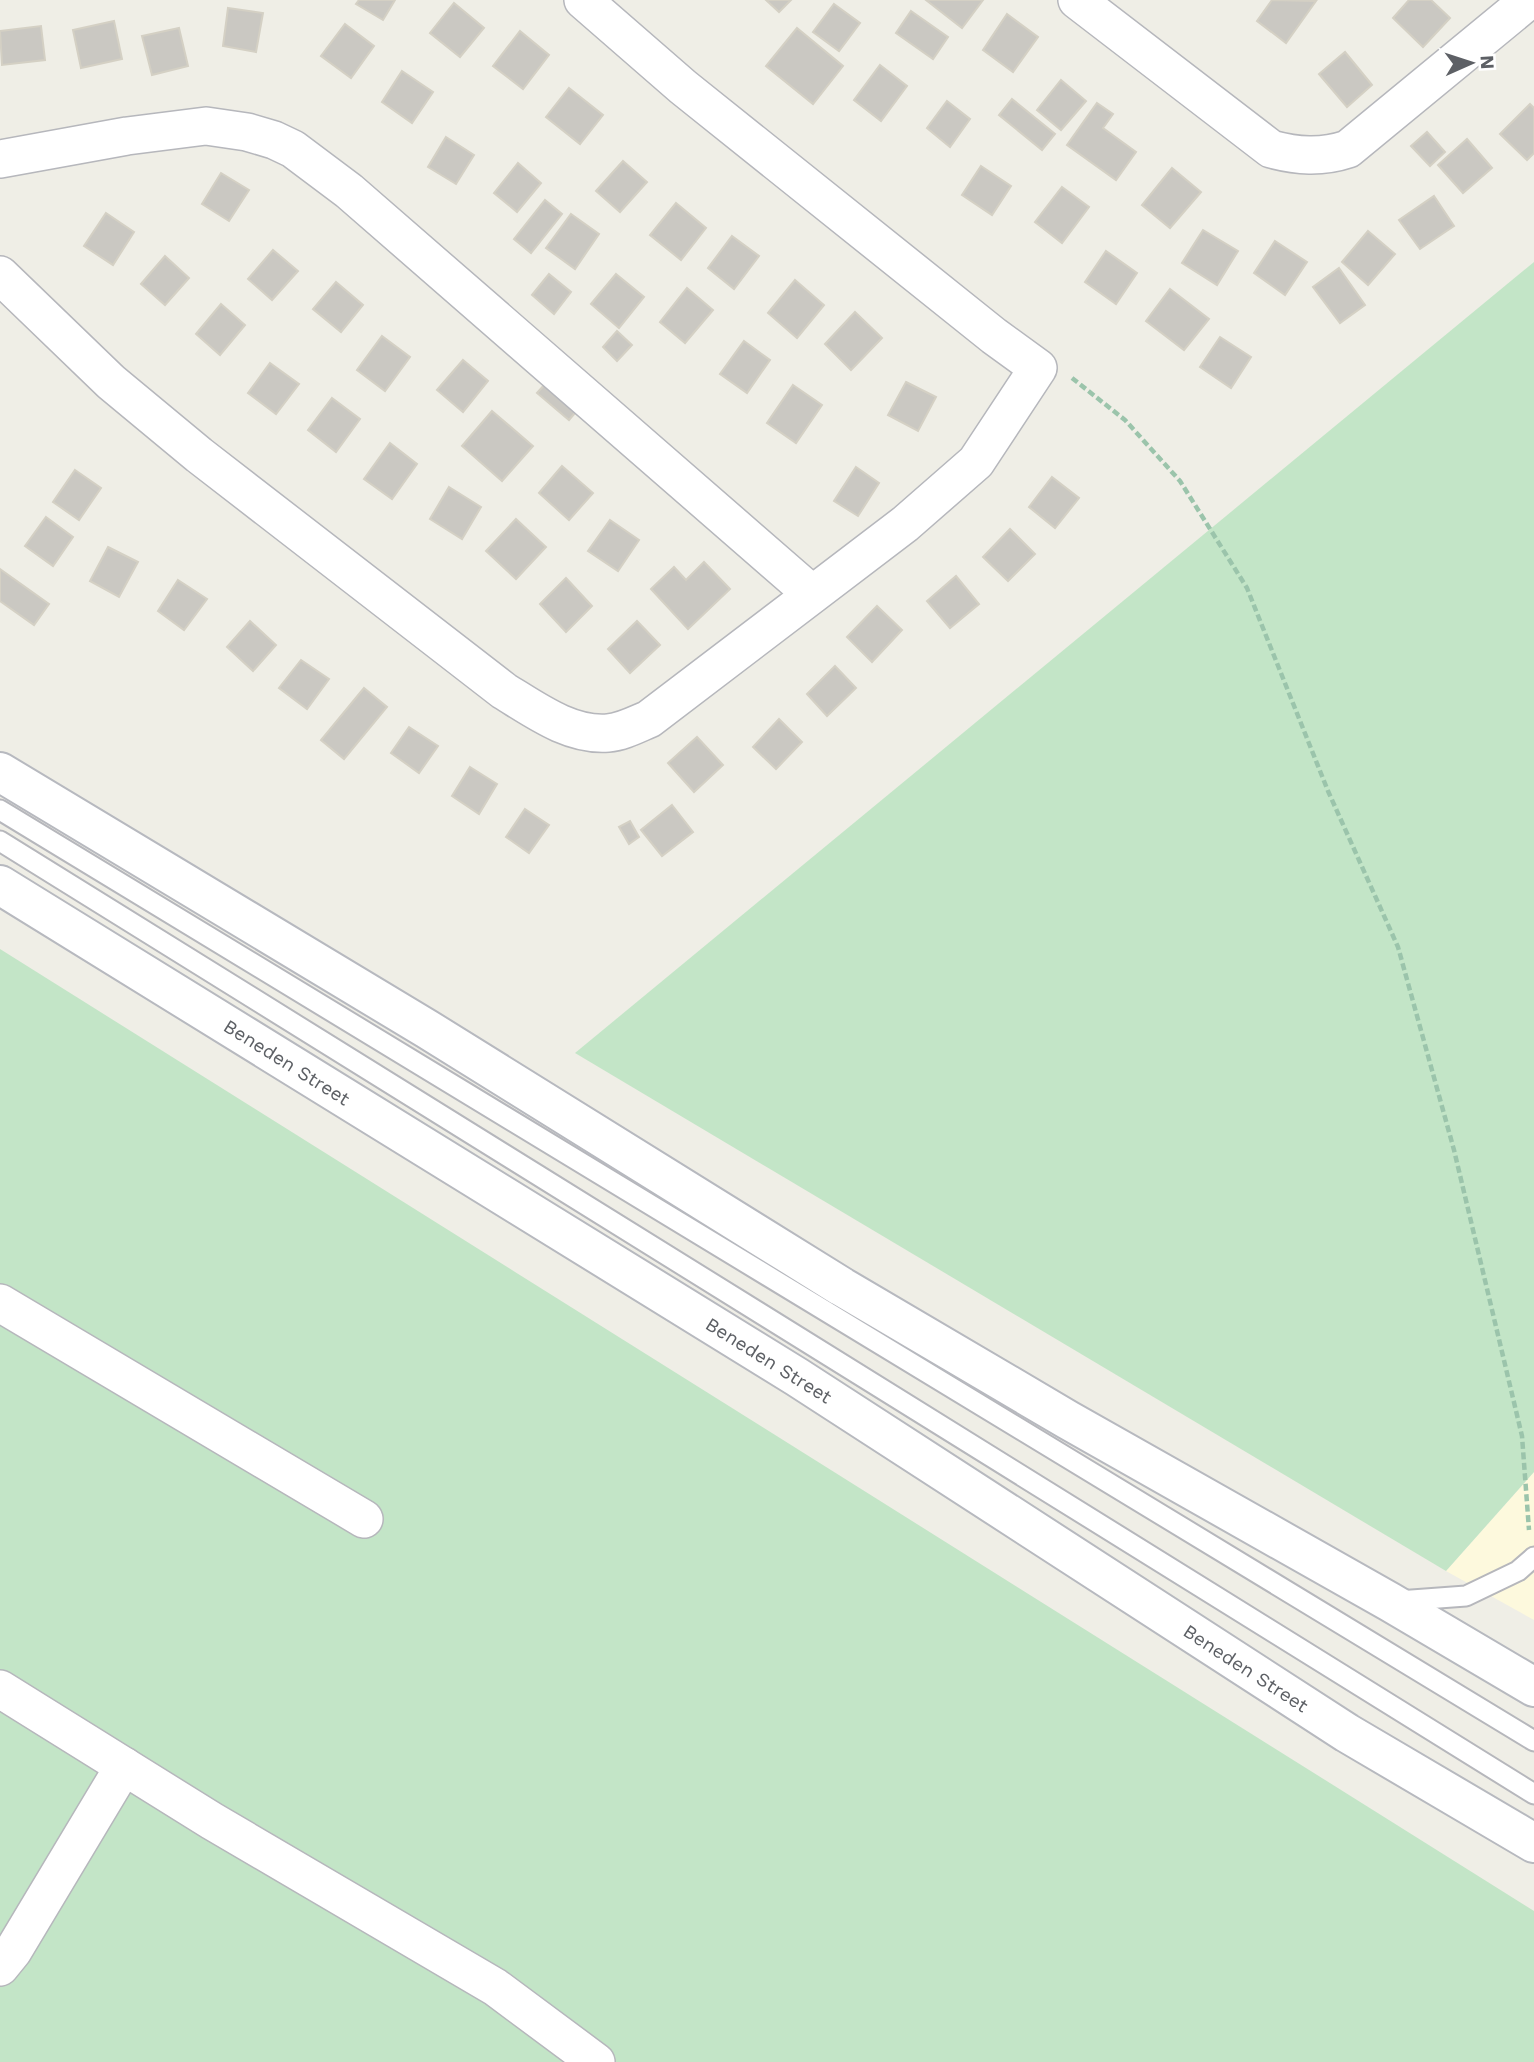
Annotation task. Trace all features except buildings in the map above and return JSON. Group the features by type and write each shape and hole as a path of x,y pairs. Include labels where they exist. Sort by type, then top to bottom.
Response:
{"main road":[{"path":"0,772 427,1029 842,1287 1534,1687"},
{"name":"Beneden Street","path":"0,885 797,1377 1347,1733 1534,1843"}],"street":[{"path":"0,275 111,382 198,455 504,691 557,722 582,731 610,733 649,719 905,524 976,462 1038,368 994,336 683,87 583,0"},
{"path":"1077,0 1270,149 1292,155 1312,156 1330,155 1348,149 1529,0"},
{"path":"0,159 127,136 206,126 247,132 293,149 349,191 812,594"},
{"path":"0,1303 364,1519"},
{"path":"0,1689 212,1821 495,1987 596,2062"},
{"path":"0,1967 13,1951 124,1766"}],"lane":[{"path":"0,810 1534,1741"},
{"path":"0,841 1534,1794"},
{"path":"1390,1602 1466,1596 1518,1571 1533,1558"}],"path":[{"path":"1038,368 1070,376 1125,419 1180,481 1247,588 1328,791 1398,947 1454,1150 1522,1436 1533,1558"}],"shaded area":[{"path":"1534,1472 1534,1620 1446,1571"}],"green space":[{"path":"1534,262 1534,1472 1446,1571 575,1053"},
{"path":"0,949 1534,1911 1534,2062 0,2062"}]}
